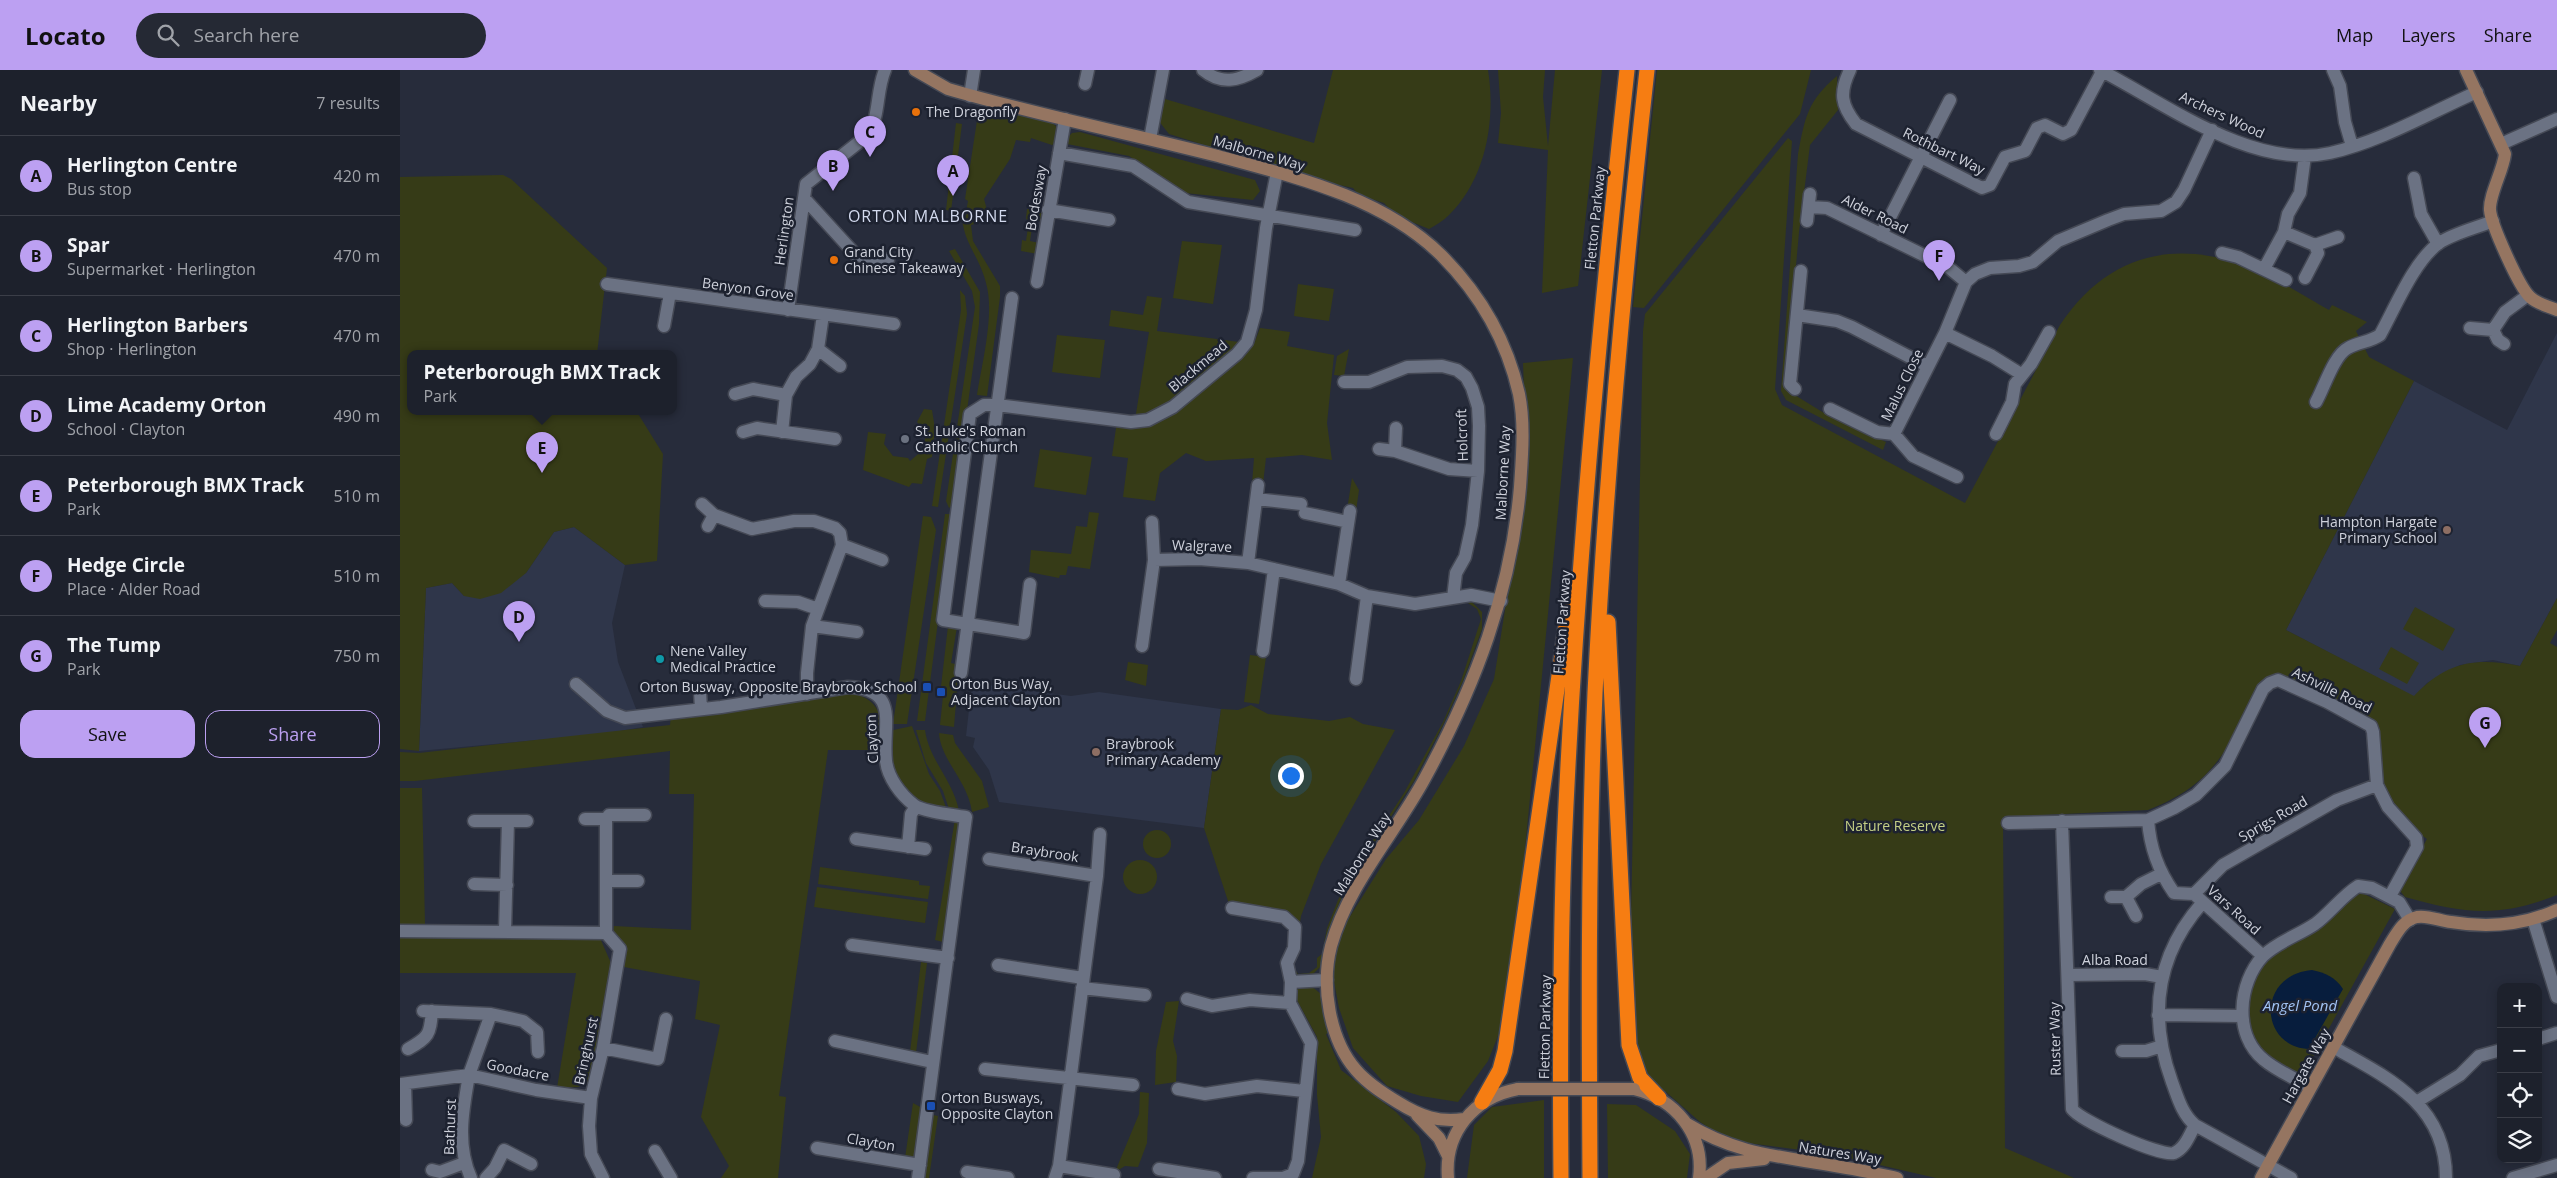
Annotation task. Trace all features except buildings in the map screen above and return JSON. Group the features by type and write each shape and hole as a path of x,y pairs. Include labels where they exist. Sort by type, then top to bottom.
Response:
{"highway":[{"name":"Fletton Parkway","path":"1561,1178 1560,1051 1564,850 1572,693 1607,254 1627,70"},
{"path":"1590,1178 1591,848 1595,694 1604,540 1633,190 1647,70"},
{"path":"1482,1102 1500,1070 1505,1051 1590,464"},
{"path":"1604,540 1629,1045 1640,1078 1659,1098"}],"street":[{"name":"Herlington","path":"788,310 806,184 868,135 874,127 880,81 884,70"},
{"path":"970,96 974,70"},
{"path":"1085,84 1088,70"},
{"path":"1150,138 1163,70"},
{"path":"1203,70 1211,77 1226,80 1240,80 1256,70"},
{"name":"Rothbart Way","path":"1850,70 1844,88 1844,109 1856,124 1982,188 1990,186 2005,157 2025,151 2037,128 2045,125 2063,134 2071,130 2102,70"},
{"name":"Archers Wood","path":"2102,70 2212,130 2263,151 2305,156 2330,153 2397,130 2477,92"},
{"path":"2333,70 2340,86 2345,122 2352,146"},
{"path":"2466,70 2505,154 2490,208 2493,221 2520,283 2528,295 2536,302 2557,310"},
{"name":"Malborne Way","path":"917,72 941,87 970,96 1150,138 1277,172 1379,210 1411,230 1437,252 1476,295 1490,318 1507,354 1519,396 1523,434 1520,491 1508,571 1501,601 1474,674 1442,747 1405,812 1368,868 1340,920 1328,961 1327,980 1332,1018 1346,1056 1369,1083 1411,1111 1439,1138 1448,1156"},
{"path":"1881,235 1950,100"},
{"name":"Bodesway","path":"1037,282 1065,119"},
{"path":"2501,144 2557,119"},
{"path":"1966,282 1976,274 1990,268 2019,266 2034,262 2058,241 2108,220 2124,214 2161,211 2176,202 2184,190 2212,130"},
{"path":"1059,153 1132,166 1188,202 1355,230"},
{"path":"2264,269 2284,232 2288,214 2300,193 2305,156"},
{"name":"Blackmead","path":"1030,584 1024,633 942,620 970,414 984,405 997,405 1131,422 1148,420 1172,407 1238,354 1247,342 1256,310 1268,215 1277,172"},
{"path":"2414,178 2421,214 2438,244"},
{"path":"804,198 856,255 888,260"},
{"name":"Alder Road","path":"1807,221 1809,200 1948,267 1966,282"},
{"path":"1048,210 1110,220"},
{"path":"2316,402 2340,355 2347,348 2372,340 2380,335 2410,278 2438,244 2493,221"},
{"path":"2284,232 2315,245 2338,237"},
{"path":"2305,278 2318,253 2315,245"},
{"path":"2222,252 2286,280"},
{"path":"1795,389 1790,384 1801,271"},
{"name":"Malus Close","path":"1957,477 1913,456 1894,434 1945,333 1966,282"},
{"name":"Benyon Grove","path":"607,284 894,324"},
{"path":"664,326 670,293"},
{"path":"2493,330 2505,312 2528,295"},
{"path":"961,673 1012,298"},
{"path":"782,432 786,395 796,377 810,364 818,349 823,314"},
{"path":"1798,316 1837,321 1927,366"},
{"path":"2470,328 2493,330"},
{"path":"2493,330 2498,340 2504,344"},
{"path":"1996,434 2012,402 2015,384 2021,374 2031,364 2049,332"},
{"path":"1945,333 1989,362 2021,374"},
{"path":"818,349 840,366"},
{"name":"Holcroft","path":"1344,382 1368,382 1407,367 1423,365 1457,370 1466,377 1472,388 1478,407 1478,471 1472,525 1465,557 1456,573 1453,598"},
{"path":"734,394 753,389 786,395"},
{"path":"1830,409 1877,432 1894,434"},
{"path":"743,432 757,428 836,439"},
{"path":"1394,451 1396,428"},
{"name":"Holcroft","path":"1379,449 1394,451 1434,466 1478,471"},
{"name":"Walgrave","path":"1248,563 1258,485"},
{"path":"1257,499 1349,517 1339,584"},
{"path":"702,504 711,521 752,529 794,521 814,521 835,528 840,533 842,545 812,626 806,673 807,694"},
{"name":"Walgrave","path":"1142,646 1154,560 1152,522"},
{"path":"842,545 882,560"},
{"name":"Walgrave","path":"1154,560 1199,559 1248,563 1339,584 1367,596 1415,604 1471,595 1501,601"},
{"path":"1263,650 1274,569"},
{"path":"1356,679 1367,596"},
{"path":"766,601 798,602 818,609"},
{"path":"812,626 857,632"},
{"name":"Ashville Road","path":"2008,823 2148,820 2196,795 2225,766 2263,689 2270,683 2278,680 2327,702 2371,726 2378,785 2388,807 2416,838 2417,848 2390,896"},
{"name":"Clayton","path":"576,684 607,711 625,718 848,687 865,688 879,696 886,709 886,762 894,783 916,807 966,817 948,958 932,1062 919,1172 817,1148"},
{"path":"700,691 701,708"},
{"name":"Sprigs Road","path":"2291,1178 2195,1125 2185,1117 2162,1046 2158,1015 2162,977 2173,944 2198,898 2223,865 2337,800 2378,785"},
{"path":"908,847 911,814 916,807"},
{"path":"585,819 606,819 609,815 644,815"},
{"path":"400,931 606,933 606,819"},
{"name":"Vars Road","path":"2148,820 2150,838 2161,874 2174,893 2198,898 2263,956"},
{"path":"474,821 527,821"},
{"path":"505,931 508,821"},
{"name":"Ruster Way","path":"2062,821 2072,1109 2078,1116 2161,1152 2173,1153 2183,1146 2195,1125"},
{"name":"Braybrook","path":"1057,1172 1097,876 1100,834"},
{"path":"856,839 925,849"},
{"name":"Braybrook","path":"989,859 1097,876"},
{"path":"2111,897 2126,897 2141,884 2161,874"},
{"path":"607,881 638,881"},
{"path":"474,884 507,885"},
{"path":"2310,1087 2263,1060 2252,1045 2241,1016 2243,998 2252,975 2263,956 2320,920 2358,886 2372,888 2390,896 2399,902 2410,920 2423,917 2483,926 2511,924 2533,919 2557,910"},
{"path":"2126,897 2136,916"},
{"path":"1232,908 1284,917 1295,927 1294,948 1287,963 1291,982 1290,1003 1311,1043 1304,1091 1298,1161 1293,1174 1283,1178 1253,1178"},
{"path":"2533,919 2557,997"},
{"name":"Hargate Way","path":"2261,1178 2390,944 2400,928 2410,920"},
{"name":"Bringhurst","path":"603,1178 591,1154 589,1126 591,1098 603,1048 620,949 606,933"},
{"path":"852,945 948,958"},
{"path":"998,965 1145,996"},
{"name":"Alba Road","path":"2068,975 2145,974 2162,977"},
{"path":"1291,982 1327,980"},
{"path":"1187,999 1212,1006 1250,1000 1290,1003"},
{"name":"Goodacre","path":"408,1049 426,1039 431,1028 428,1011 491,1014 523,1021 537,1032 538,1052"},
{"name":"Goodacre","path":"470,1075 491,1014"},
{"path":"2158,1015 2241,1016"},
{"path":"603,1048 657,1064 666,1019"},
{"path":"2542,1037 2557,1033"},
{"path":"835,1041 932,1062"},
{"path":"2122,1050 2146,1051 2162,1046"},
{"path":"2333,1047 2382,1074 2418,1101 2432,1124 2446,1158 2446,1178"},
{"path":"2418,1101 2460,1075 2479,1056 2497,1051"},
{"path":"985,1069 1132,1085"},
{"name":"Goodacre","path":"402,1084 470,1075 536,1090 591,1098"},
{"name":"Bathurst","path":"470,1075 462,1138 464,1163 471,1178"},
{"path":"402,1084 406,1120"},
{"path":"1178,1089 1205,1094 1257,1086 1304,1091"},
{"path":"1448,1178 1448,1156 1454,1137 1464,1119 1482,1102 1499,1093 1518,1089 1634,1089 1659,1098 1679,1113 1687,1124 1698,1148 1698,1178"},
{"name":"Malborne Way","path":"1411,1111 1429,1118 1447,1121 1464,1119"},
{"name":"Natures Way","path":"1687,1124 1728,1145 1777,1158 1840,1166 1897,1178"},
{"path":"486,1178 495,1168 504,1150 531,1164"},
{"path":"655,1151 671,1178"},
{"name":"Natures Way","path":"1706,1178 1728,1163 1777,1158"},
{"path":"432,1170 440,1172 464,1163"},
{"path":"2513,1178 2557,1165"},
{"path":"1159,1169 1215,1178"},
{"path":"967,1172 1008,1178"},
{"path":"1057,1172 1114,1175"}],"shaded area":[{"name":"Hampton Hargate Primary School","path":"2557,333 2557,598 2520,666 2493,660 2460,665 2427,683 2414,697 2286,630 2414,381 2507,430"},
{"path":"574,527 625,565 612,623 618,662 643,727 603,734 419,751 426,588 452,583 464,596 526,573 554,532"},
{"name":"Braybrook Primary Academy","path":"972,683 1071,696 1099,692 1221,709 1204,828 999,802 989,770 973,747 975,738 966,736"}],"green space":[{"path":"1333,70 1488,70 1490,89 1489,128 1480,166 1462,200 1442,221 1429,229 1397,216 1384,203 1359,195 1353,188 1317,180 1169,134 1158,120 1165,99 1314,143"},
{"path":"1498,70 1545,70 1543,97 1548,146 1555,70 1602,70 1578,286 1542,293 1548,150 1498,143 1501,113"},
{"path":"1657,70 1811,70 1800,114 1644,308 1633,307"},
{"path":"1837,76 1838,110 1810,145 1799,232 1785,389 1824,413 1886,442 1883,450 1786,400 1781,391 1798,154 1803,130 1813,102"},
{"path":"999,108 1048,119 1059,129 1057,142 1052,145 1031,138 1030,142 1016,140 1010,159 984,199 987,210 982,222 971,225 973,241 1000,286 987,396 977,395 987,338 988,295 983,274 969,244 962,219 969,212 966,212 968,201 965,199 978,114"},
{"path":"956,123 962,124 951,211 946,210"},
{"path":"1080,132 1255,180 1260,191 1253,200 1185,193 1129,156 1067,144 1066,139 1072,133"},
{"name":"Nature Reserve","path":"1788,138 1792,141 1775,389 1782,405 1965,503 2060,325 2077,302 2096,284 2117,270 2139,260 2162,255 2187,254 2213,257 2241,264 2286,285 2329,310 2332,305 2367,322 2356,331 2369,357 2414,381 2286,630 2414,696 2438,676 2462,665 2489,662 2520,666 2557,598 2557,630 2550,643 2557,647 2557,895 2518,907 2482,911 2446,907 2405,897 2401,892 2402,884 2427,839 2401,816 2386,789 2379,759 2378,725 2317,695 2262,683 2230,743 2219,759 2191,787 2172,799 2148,810 2003,817 2005,1148 2074,1178 1936,1178 1832,1154 1741,1142 1721,1135 1700,1122 1648,1076 1636,1055 1629,1014 1643,331 1645,314"},
{"path":"503,175 511,179 607,268 597,350 407,350 407,415 639,415 663,454 657,561 625,565 574,527 554,532 526,573 501,593 480,599 464,596 452,583 426,588 419,751 400,749 400,177"},
{"path":"1027,209 1043,211 1042,221 1033,220 1030,241 1039,243 1038,254 1021,251 1022,240 1026,241 1029,220 1026,219"},
{"path":"1182,241 1222,245 1213,304 1173,298"},
{"path":"955,249 980,292 979,324 954,504 949,508 946,501 975,307 972,291 949,251"},
{"path":"1298,284 1334,289 1329,321 1294,316"},
{"path":"960,290 965,296 967,314 938,507 932,506 961,310"},
{"path":"1147,296 1162,298 1157,331 1254,344 1260,328 1290,332 1287,346 1334,355 1327,423 1332,460 1302,455 1266,458 1263,484 1252,484 1254,458 1206,461 1186,453 1160,473 1155,501 1123,497 1128,458 1112,456 1117,421 1135,420 1149,332 1109,326 1111,310 1143,315"},
{"path":"1057,335 1105,340 1100,378 1052,372"},
{"path":"1349,349 1344,376 1334,375 1337,356"},
{"path":"1573,358 1512,982 1502,1026 1488,1061 1458,1102 1421,1096 1387,1086 1353,1048 1339,1008 1332,971 1339,934 1386,859 1419,820 1464,746 1494,679 1527,472 1523,363"},
{"path":"924,409 932,410 935,429 932,457 927,459 922,484 912,483 909,487 863,470 868,432 886,434 884,444 893,456 908,458 910,461 923,450 926,433 917,422"},
{"path":"1040,449 1092,457 1086,495 1034,487"},
{"path":"1352,478 1359,490 1356,511 1347,510"},
{"path":"1089,512 1099,513 1090,569 1068,566 1066,575 1060,575 1059,578 1029,572 1031,550 1071,554 1076,526 1087,527"},
{"path":"945,514 952,514 925,721 917,721"},
{"path":"923,516 931,517 936,530 907,724 893,724"},
{"path":"1470,600 1482,612 1482,629 1463,681 1443,725 1414,781 1356,871 1340,901 1329,929 1321,966 1310,977 1296,977 1292,969 1298,924 1229,904 1204,828 1221,709 1238,710 1251,705 1268,714 1329,721 1350,717 1363,724 1395,730 1321,864 1301,916 1293,966 1298,974 1309,973 1317,967 1317,958 1322,954 1327,928 1338,900 1354,869 1404,793 1443,722 1461,681 1481,619 1477,609 1465,601"},
{"path":"2415,607 2455,629 2443,651 2403,629"},
{"path":"948,626 957,627 951,663 959,665 954,727 940,725 943,696 940,695"},
{"path":"2391,647 2419,663 2407,684 2379,669"},
{"path":"1250,655 1266,657 1259,704 1244,702"},
{"path":"1128,662 1148,665 1146,686 1125,680"},
{"path":"852,692 870,701 876,707 881,721 883,750 828,750 779,1096 786,1097 778,1178 721,1178 729,1166 701,1117 720,1025 695,1019 700,981 624,967 625,947 613,934 614,926 691,930 694,794 669,794 670,751 415,781 400,781 400,752 419,753 670,725 671,715"},
{"path":"912,726 929,774 940,791 947,810 927,806 907,795 892,771 889,752 889,731"},
{"path":"916,730 925,730 931,751 952,789 959,811 949,809 943,791 926,763"},
{"path":"939,733 953,735 955,743 982,781 989,807 972,812 970,801 944,753"},
{"path":"400,788 422,788 425,925 400,924"},
{"path":"955,819 961,825 943,942 935,940"},
{"path":"1157,830 1167,834 1171,844 1167,854 1157,858 1147,854 1143,844 1147,834"},
{"path":"1140,860 1152,865 1157,877 1152,889 1140,894 1128,889 1123,877 1128,865"},
{"path":"820,867 919,881 919,885 930,886 928,899 818,884"},
{"path":"817,887 928,902 925,923 814,907"},
{"path":"2362,893 2395,909 2302,1077 2270,1056 2255,1039 2249,1017 2253,983 2265,962 2281,948 2357,894"},
{"path":"400,934 600,938 614,970 592,1081 578,1087 557,1088 576,973 400,973"},
{"path":"921,962 927,963 916,1053 910,1052"},
{"path":"1310,985 1321,994 1328,1033 1326,1034 1341,1070 1396,1112 1419,1136 1426,1164 1424,1178 1312,1178 1321,1137 1317,1095 1317,1037 1293,993 1296,987"},
{"path":"1179,1001 1173,1041 1177,1056 1176,1082 1155,1085 1156,1051 1166,1002"},
{"path":"1140,1092 1149,1093 1147,1143 1138,1167 1125,1166 1115,1172 1139,1114"},
{"path":"1544,1100 1544,1178 1467,1178 1474,1125 1492,1107"},
{"path":"913,1103 922,1108 915,1157 905,1158"},
{"path":"1607,1104 1636,1105 1675,1131 1690,1154 1687,1178 1608,1178"},
{"path":"933,1115 938,1116 929,1178 924,1178"}],"water":[{"name":"Angel Pond","path":"2312,970 2330,976 2343,989 2309,1049 2292,1045 2280,1037 2273,1024 2271,1011 2273,997 2281,984 2294,975"}],"place":[{"name":"The Dragonfly","path":"916,112"},
{"name":"Herlington Barbers","path":"870,157"},
{"name":"Spar","path":"833,191"},
{"name":"Herlington Centre","path":"953,196"},
{"name":"Grand City Chinese Takeaway","path":"834,260"},
{"name":"Hedge Circle","path":"1939,281"},
{"name":"St. Luke's Roman Catholic Church","path":"905,439"},
{"name":"Peterborough BMX Track","path":"542,473"},
{"name":"Hampton Hargate Primary School","path":"2447,530"},
{"name":"Lime Academy Orton","path":"519,642"},
{"name":"Nene Valley Medical Practice","path":"660,659"},
{"name":"Orton Busway, Opposite Braybrook School","path":"927,687"},
{"name":"Orton Bus Way, Adjacent Clayton","path":"941,692"},
{"name":"The Tump","path":"2485,748"},
{"name":"Braybrook Primary Academy","path":"1096,752"},
{"name":"Orton Busways, Opposite Clayton","path":"931,1106"}],"district":[{"name":"ORTON MALBORNE","path":"928,216"}]}
